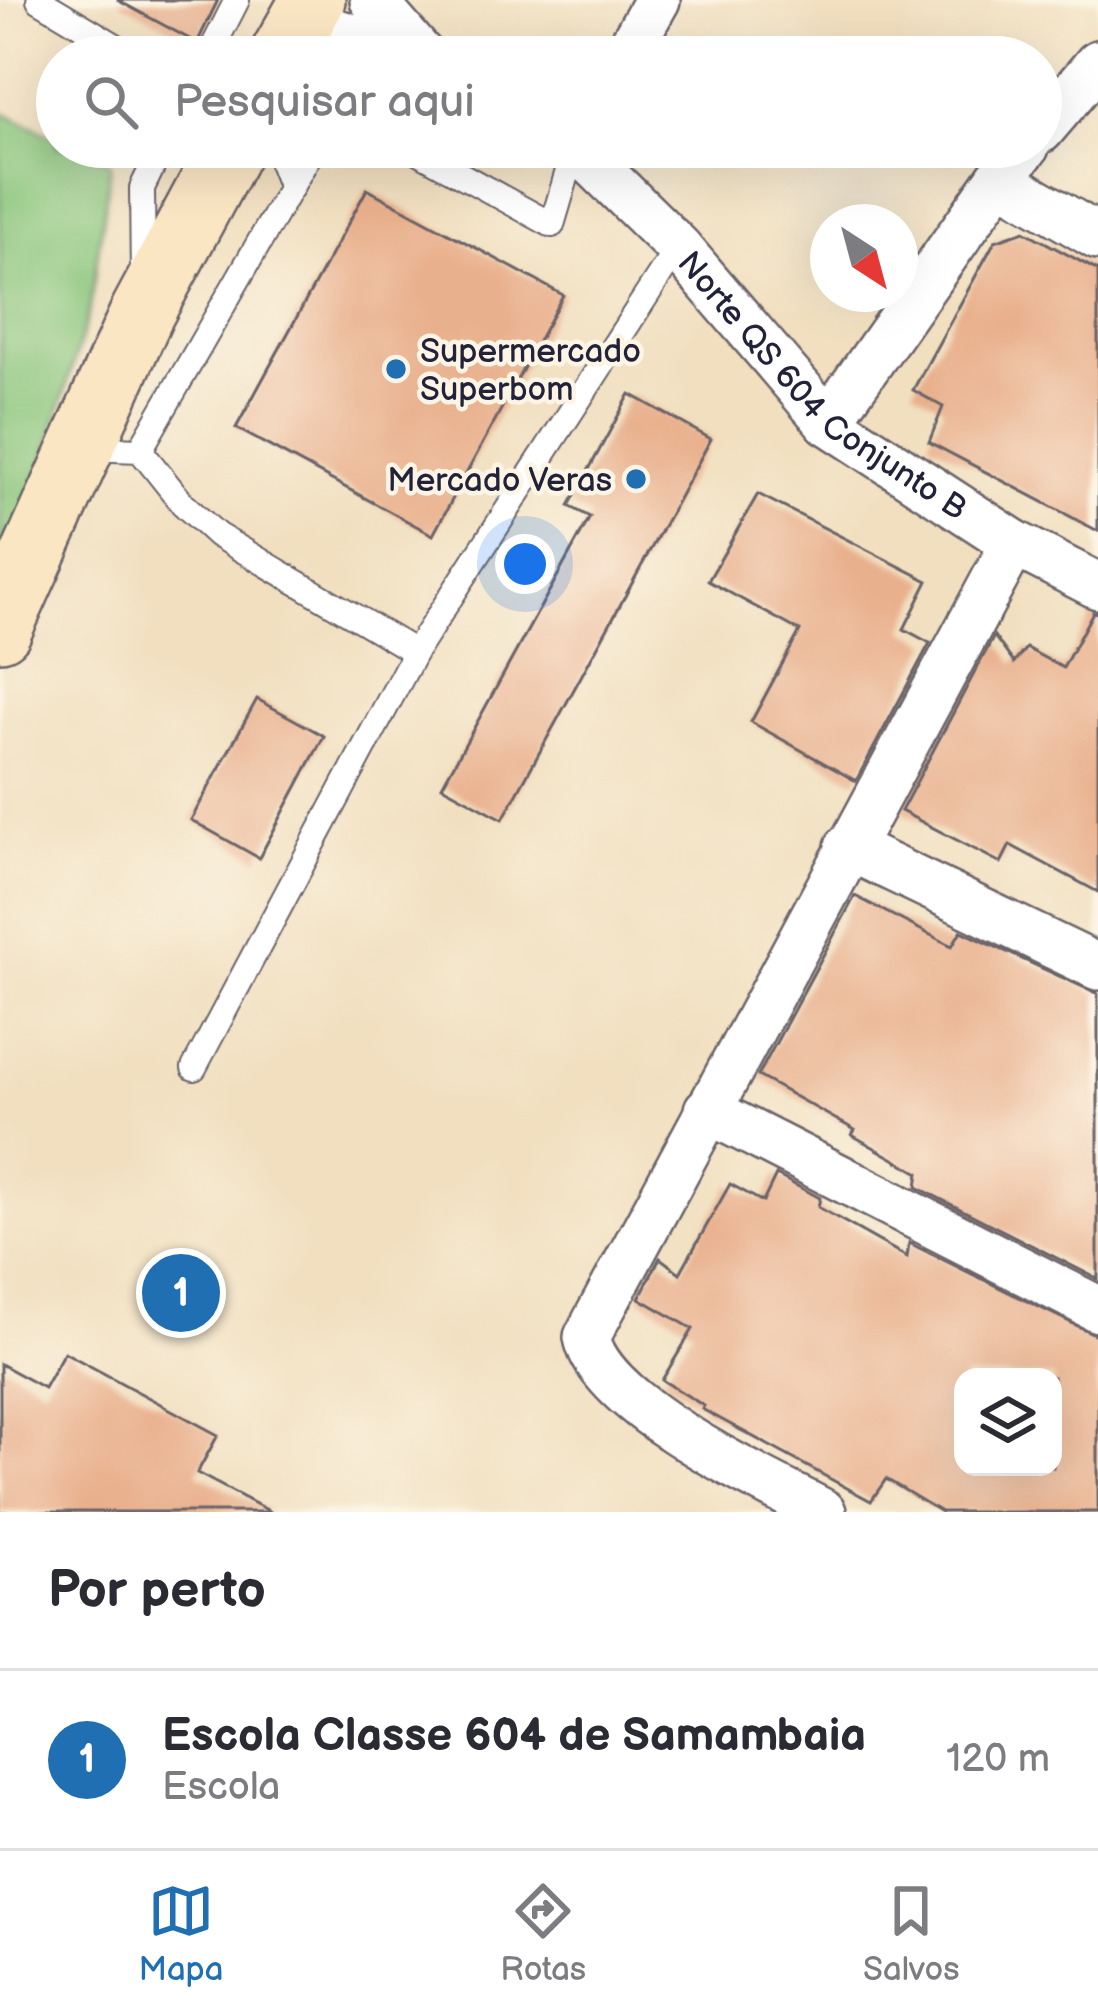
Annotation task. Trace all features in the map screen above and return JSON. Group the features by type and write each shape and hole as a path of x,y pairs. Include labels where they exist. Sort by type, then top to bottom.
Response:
{"main road":[{"path":"0,628 143,311 220,168"}],"street":[{"path":"373,0 403,36"},
{"path":"637,36 657,0"},
{"path":"299,26 338,36"},
{"path":"1062,105 1098,63"},
{"name":"Norte QS 604 Conjunto B","path":"597,168 678,247 828,422 1014,543 1098,586"},
{"path":"828,422 1009,168"},
{"path":"1019,168 1098,237"},
{"path":"816,1510 687,1441 635,1400 590,1355 587,1336 1014,543"},
{"path":"848,847 1098,968"},
{"path":"707,1110 1098,1309"}],"lane":[{"path":"219,36 237,0"},
{"path":"50,3 101,36"},
{"path":"143,311 142,188 152,168"},
{"path":"283,168 291,188"},
{"path":"140,450 302,168"},
{"path":"448,168 552,225 570,168"},
{"path":"194,1068 415,652 678,247"},
{"path":"79,448 140,450 183,504 217,535 415,652"}],"green space":[{"path":"0,111 36,128 36,168 110,168 90,308 47,451 0,578"}],"building":[{"path":"117,0 218,0 200,36 184,36"},
{"name":"Supermercado Superbom","path":"367,189 563,295 433,535 236,428"},
{"path":"1024,231 1098,271 1098,531 929,442 943,407 913,390 995,241"},
{"path":"630,394 711,439 503,819 442,786 590,517 569,506"},
{"path":"758,494 928,581 904,629 930,643 856,781 751,722 800,631 708,581"},
{"path":"1093,612 1098,613 1098,892 1010,845 1001,863 901,811 994,636 1014,663 1026,648 1063,668"},
{"path":"257,699 324,736 259,858 191,820"},
{"path":"855,896 952,946 961,931 1098,994 1098,1279 917,1187 919,1173 852,1135 855,1130 758,1076"},
{"path":"776,1175 820,1198 818,1207 907,1257 909,1243 1098,1336 1098,1512 941,1512 886,1479 871,1501 702,1409 704,1406 662,1380 693,1329 639,1298 660,1258 680,1273 730,1184 763,1202"},
{"path":"64,1352 218,1435 197,1473 271,1512 0,1512 0,1364 44,1388"}],"place":[{"name":"Supermercado Superbom","path":"396,369"},
{"name":"Mercado Veras","path":"636,479"},
{"name":"Escola Classe 604 de Samambaia","path":"181,1293"}]}
